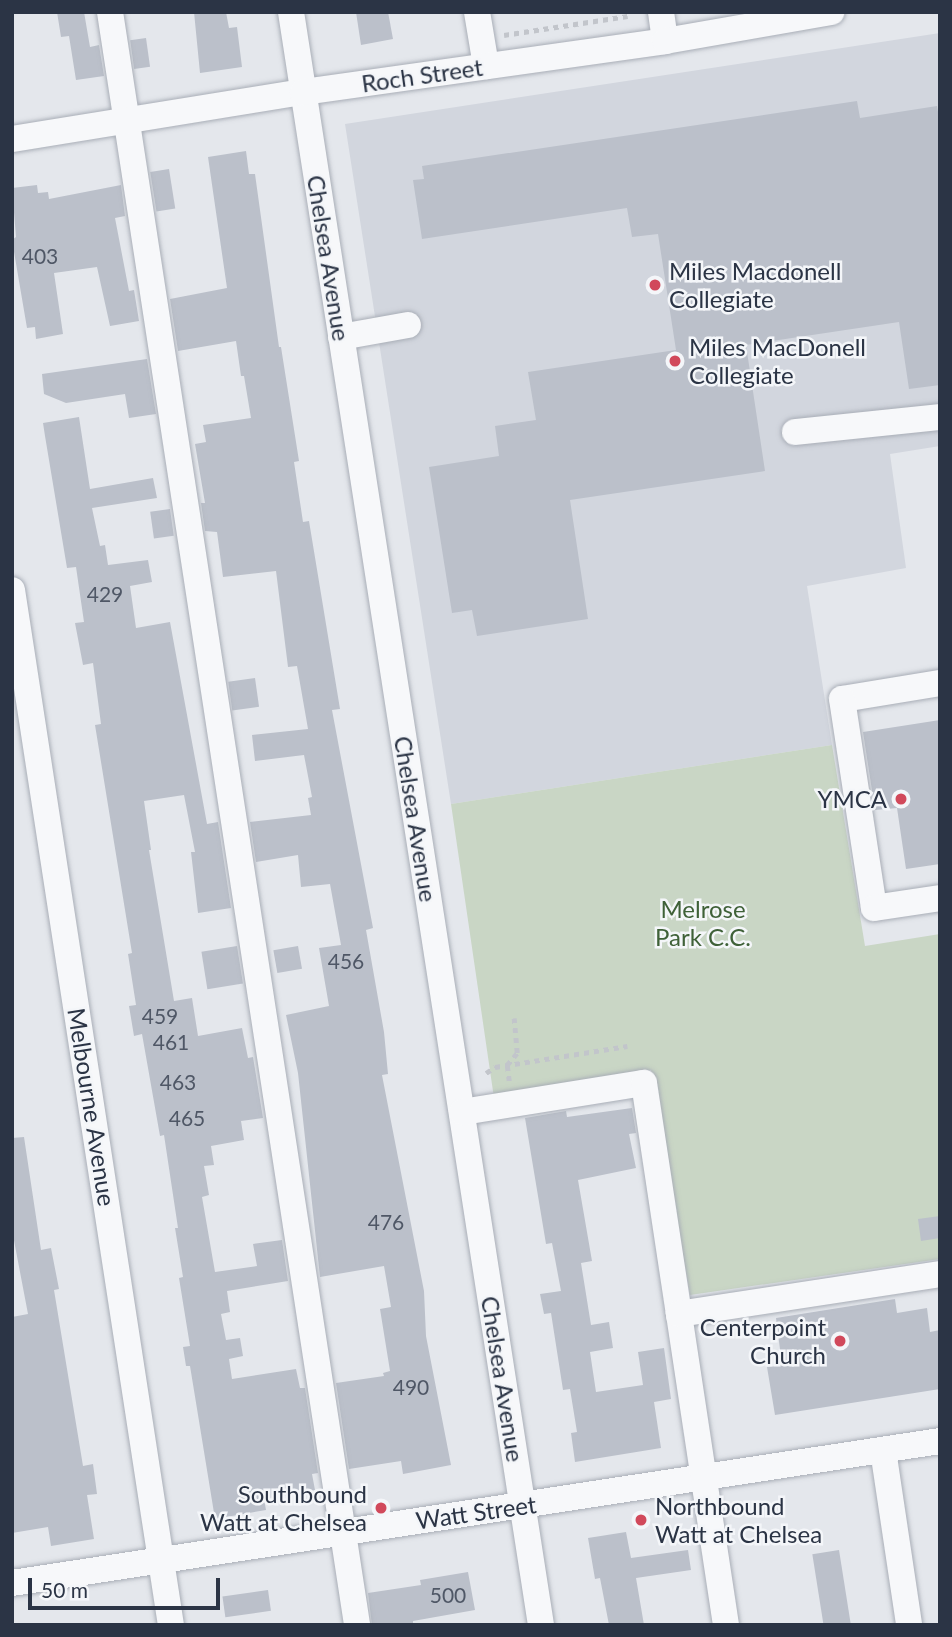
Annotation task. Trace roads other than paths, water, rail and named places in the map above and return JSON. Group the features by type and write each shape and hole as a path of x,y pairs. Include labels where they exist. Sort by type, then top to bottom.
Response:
{"street":[{"path":"110,12 357,1625"},
{"name":"Chelsea Avenue","path":"291,12 541,1625"},
{"path":"477,12 486,66"},
{"path":"661,12 665,41"},
{"name":"Roch Street","path":"12,139 303,92 665,41 832,12"},
{"path":"341,337 408,325"},
{"path":"795,432 940,417"},
{"name":"Melbourne Avenue","path":"12,590 171,1625"},
{"path":"940,684 842,699 874,908 940,898"},
{"path":"462,1112 644,1083 726,1625"},
{"path":"679,1314 940,1274"},
{"name":"Watt Street","path":"12,1583 940,1441"},
{"path":"883,1450 909,1625"}],"place":[{"name":"Miles Macdonell Collegiate","path":"655,285"},
{"name":"Miles MacDonell Collegiate","path":"675,361"},
{"name":"YMCA","path":"901,799"},
{"name":"Centerpoint Church","path":"840,1341"},
{"name":"Southbound Watt at Chelsea","path":"381,1508"},
{"name":"Northbound Watt at Chelsea","path":"641,1520"}],"park label":[{"name":"Melrose Park C.C.","path":"703,923"}]}
